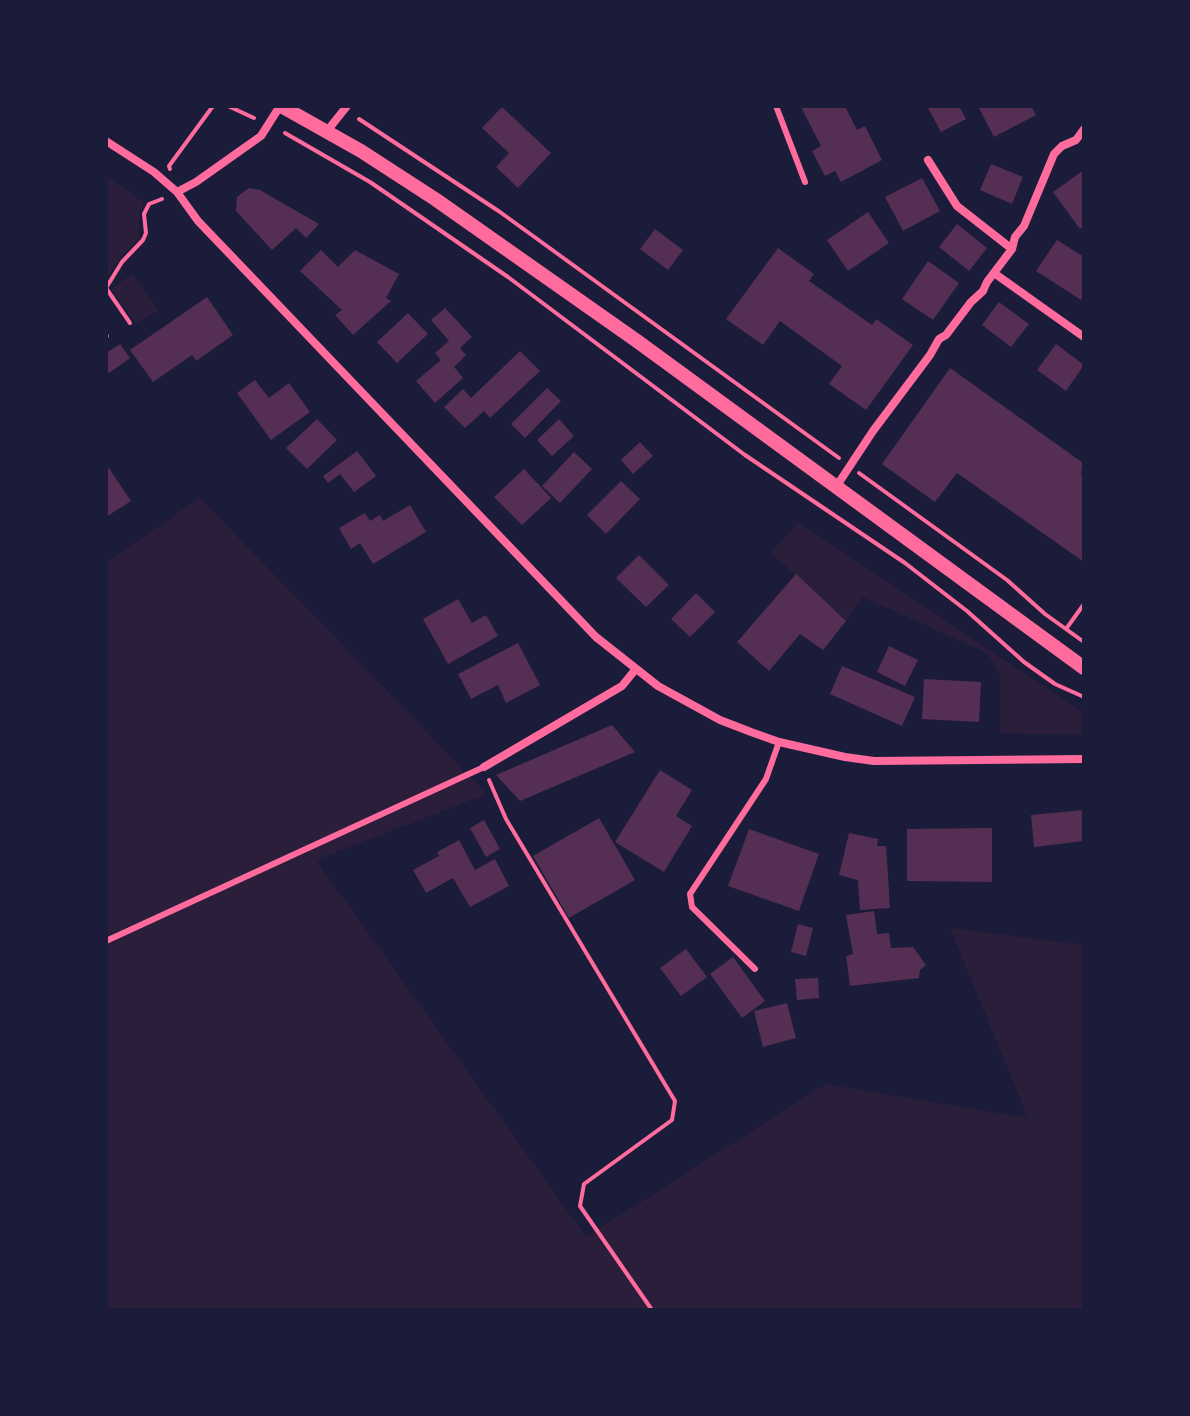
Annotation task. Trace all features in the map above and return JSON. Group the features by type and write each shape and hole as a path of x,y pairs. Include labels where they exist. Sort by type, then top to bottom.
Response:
{"street":[{"path":"177,192 261,136 281,106 435,199 637,341 1084,668"},
{"path":"327,131 347,106"},
{"path":"836,488 933,347 983,291 1012,249 1054,154 1062,146 1076,140 1084,129"},
{"path":"106,141 154,172 177,192 198,221 596,637 635,670 679,699 720,720 779,742 874,761 1084,759"},
{"path":"928,160 957,206 1012,249"},
{"path":"994,273 1084,337"},
{"path":"484,767 622,686 635,670"}],"lane":[{"path":"776,106 805,182"},
{"path":"755,969 692,907 690,894 766,779 779,742"},
{"path":"106,941 484,767"}],"path":[{"path":"130,323 106,288 122,262 143,240 146,233 144,214 149,204 177,192 169,166 213,106"},
{"path":"228,106 254,118"},
{"path":"359,119 488,203 1007,580 1084,642"},
{"path":"285,133 370,182 484,260 745,455 905,563 967,611 1024,662 1055,684 1084,697"},
{"path":"1066,629 1084,604"},
{"path":"1078,613 1084,620"},
{"path":"484,767 506,819 675,1101 672,1120 584,1184 580,1206 652,1310"}],"shaded area":[{"path":"106,175 144,203 139,213 139,238 119,259 106,280"},
{"path":"132,274 159,311 136,323 111,289"},
{"path":"200,498 487,794 316,860 586,1237 826,1084 1028,1118 950,928 1084,945 1084,1310 106,1310 106,562"},
{"path":"798,522 1084,713 1084,735 1000,733 1000,673 987,653 863,597 846,621 771,553"}],"building":[{"path":"803,106 845,106 857,130 865,126 882,160 841,182 835,171 825,176 812,151 821,146"},
{"path":"927,106 959,106 966,119 941,132"},
{"path":"978,106 1031,106 1036,115 994,137"},
{"path":"502,107 551,153 518,188 496,167 509,153 482,128"},
{"path":"991,164 1023,177 1012,204 980,190"},
{"path":"1084,170 1084,226 1080,229 1053,192"},
{"path":"922,178 940,211 903,231 885,197"},
{"path":"249,188 260,190 319,224 306,238 296,228 272,250 236,211 237,197"},
{"path":"868,212 889,243 848,271 827,240"},
{"path":"957,224 987,248 969,271 939,247"},
{"path":"655,229 683,250 668,270 640,249"},
{"path":"1057,240 1084,257 1084,295 1081,300 1036,271"},
{"path":"778,248 814,274 809,281 872,325 876,319 913,345 866,410 829,384 842,366 780,321 763,345 726,319"},
{"path":"321,250 338,267 355,250 399,274 386,298 391,301 353,335 335,315 342,310 300,271"},
{"path":"928,261 959,283 933,320 902,299"},
{"path":"207,297 233,335 196,361 192,355 153,382 130,350"},
{"path":"999,302 1029,324 1011,347 982,325"},
{"path":"445,308 472,337 460,348 466,355 454,367 463,378 435,403 416,381 441,360 435,353 449,341 431,320"},
{"path":"408,313 428,334 397,363 377,342"},
{"path":"120,344 130,358 109,373 106,353"},
{"path":"1056,344 1084,365 1066,391 1037,370"},
{"path":"520,351 540,371 490,418 484,411 465,428 444,407 463,389 471,398"},
{"path":"950,368 1083,463 1084,562 957,473 935,502 882,464"},
{"path":"255,380 269,398 289,383 310,412 271,440 237,393"},
{"path":"547,388 561,401 525,438 511,424"},
{"path":"317,419 337,440 307,469 286,448"},
{"path":"559,419 574,436 552,456 537,440"},
{"path":"640,442 653,456 633,474 621,460"},
{"path":"357,451 376,476 354,492 340,474 328,483 323,476"},
{"path":"574,452 592,469 560,503 542,486"},
{"path":"106,464 131,501 106,517"},
{"path":"524,469 551,498 522,525 494,497"},
{"path":"621,481 640,499 606,534 587,515"},
{"path":"410,505 426,532 373,564 360,543 351,549 339,528 365,513 370,521 380,515 383,521"},
{"path":"639,555 669,585 646,607 616,578"},
{"path":"796,574 846,621 823,650 800,634 769,671 737,642"},
{"path":"696,593 715,612 690,637 671,619"},
{"path":"458,599 472,623 486,615 498,636 448,664 423,619"},
{"path":"518,643 540,685 506,703 498,685 471,699 458,674"},
{"path":"889,646 918,660 905,686 877,672"},
{"path":"842,666 915,697 902,726 830,694"},
{"path":"924,679 981,682 979,722 922,719"},
{"path":"612,725 635,752 520,801 496,775"},
{"path":"660,770 692,790 676,816 692,826 664,872 615,842"},
{"path":"1084,810 1084,841 1034,847 1031,815"},
{"path":"599,818 635,880 569,918 533,856"},
{"path":"484,820 500,849 486,857 470,828"},
{"path":"992,828 992,882 907,881 907,829"},
{"path":"749,829 819,854 799,911 728,886"},
{"path":"849,833 878,839 877,846 886,846 890,908 860,910 858,880 839,875"},
{"path":"459,840 475,870 495,859 509,886 470,907 453,878 426,893 413,870 439,856 437,852"},
{"path":"874,911 877,934 889,933 891,948 913,947 926,965 920,970 919,978 850,986 846,956 853,954 846,915"},
{"path":"798,924 813,928 806,956 791,952"},
{"path":"686,949 707,977 681,996 660,968"},
{"path":"733,957 765,1001 742,1018 710,974"},
{"path":"818,978 819,998 797,1000 795,979"},
{"path":"787,1003 796,1038 763,1047 754,1011"}]}
